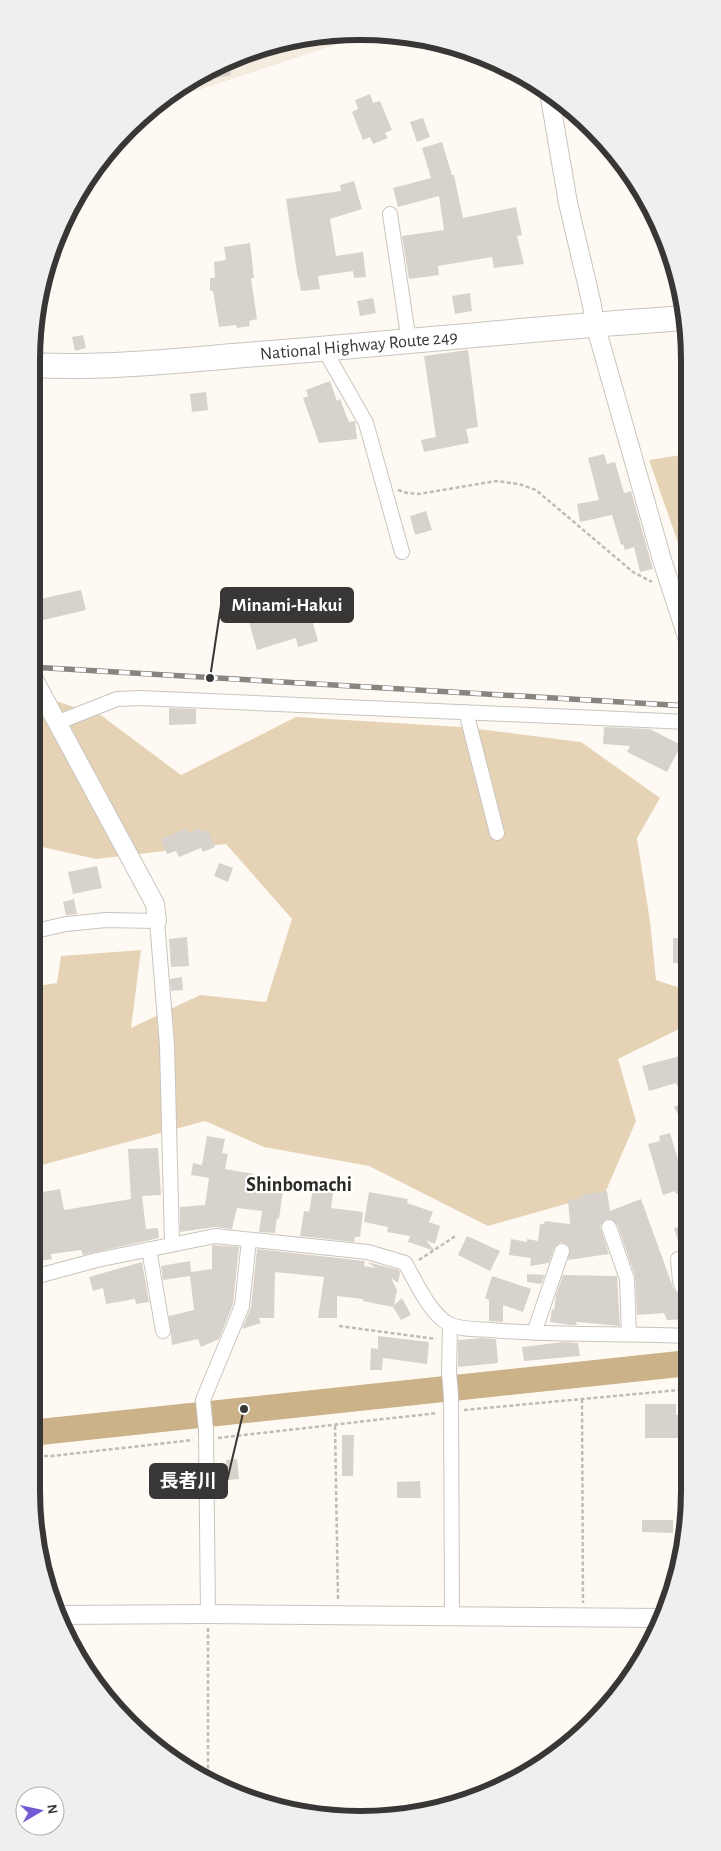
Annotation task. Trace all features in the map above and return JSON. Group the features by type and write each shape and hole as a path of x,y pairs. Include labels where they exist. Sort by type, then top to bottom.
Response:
{"highway":[{"name":"National Highway Route 249","path":"40,365 130,364 678,319"}],"street":[{"path":"551,102 568,203 595,324 681,618"},
{"path":"390,214 409,342"},
{"path":"324,349 366,423 402,552"},
{"path":"40,692 155,904 167,1045 172,1244"},
{"path":"56,723 117,699 140,698 681,722"},
{"path":"466,712 497,833"},
{"path":"40,930 66,924 106,920 157,922"},
{"path":"609,1228 627,1278 629,1334"},
{"path":"40,1275 97,1260 215,1236 368,1252 405,1263 418,1288 438,1316 450,1325 515,1332 681,1336"},
{"path":"208,1614 206,1434 203,1400 242,1306 249,1240"},
{"path":"149,1249 163,1331"},
{"path":"534,1332 562,1251"},
{"path":"678,1259 681,1284"},
{"path":"450,1325 452,1617"},
{"path":"65,1615 208,1614 655,1618"}],"path":[{"path":"385,492 400,490 407,494 419,494 496,480 519,484 536,490 633,572 673,593"},
{"path":"408,1268 457,1236"},
{"path":"339,1326 450,1341"},
{"path":"40,1456 52,1456 206,1434 335,1426 451,1412 681,1391"},
{"path":"582,1400 583,1618"},
{"path":"335,1426 338,1616"},
{"path":"208,1614 208,1772"}],"shaded area":[{"path":"348,41 178,97 219,73 257,57 298,46"},
{"path":"681,455 681,551 649,460"},
{"path":"40,696 102,716 181,775 296,717 462,727 581,742 660,798 637,838 650,921 656,980 681,988 681,1022 677,1030 618,1059 636,1121 605,1193 488,1226 369,1166 264,1147 205,1121 40,1166 40,986 57,983 61,956 141,950 131,1028 200,995 266,1002 292,919 226,844 96,859 42,847 40,839"}],"building":[{"path":"230,68 231,75 213,79 213,81 198,84"},
{"path":"370,94 373,103 380,101 392,130 385,133 388,138 373,144 370,137 363,140 352,112 358,109 355,100"},
{"path":"423,118 430,137 417,142 410,122"},
{"path":"442,142 452,175 454,175 463,218 516,207 522,235 517,236 524,264 494,268 492,257 438,266 439,275 409,279 402,236 444,230 439,196 398,207 393,188 431,178 422,148"},
{"path":"354,181 362,209 330,219 336,256 363,252 366,277 354,278 353,271 318,276 320,289 301,291 286,199 341,191 340,185"},
{"path":"250,243 254,278 251,278 257,319 249,321 250,326 237,328 236,325 219,327 213,291 210,291 210,278 215,278 214,262 226,260 224,247"},
{"path":"470,293 472,311 455,314 452,296"},
{"path":"373,298 376,313 360,316 357,301"},
{"path":"83,335 86,348 75,351 72,337"},
{"path":"468,350 478,427 466,429 469,443 424,452 421,440 436,437 424,356"},
{"path":"330,381 337,401 340,399 349,422 355,421 357,439 319,443 303,398 308,396 306,390"},
{"path":"206,392 208,410 192,412 190,394"},
{"path":"604,454 607,464 615,462 624,493 631,491 653,569 640,572 634,547 625,550 623,544 621,545 612,515 580,522 577,504 599,500 588,458"},
{"path":"426,511 432,530 415,535 410,516"},
{"path":"81,590 86,610 40,621 40,599"},
{"path":"307,602 318,641 298,647 296,638 257,650 248,619"},
{"path":"169,708 196,709 196,724 169,725"},
{"path":"604,727 650,729 681,745 667,772 627,752 630,746 603,744"},
{"path":"187,828 189,833 200,828 202,832 208,829 215,847 203,852 201,848 179,857 176,851 167,854 161,839"},
{"path":"219,863 233,868 228,882 214,876"},
{"path":"97,866 102,888 73,894 68,872"},
{"path":"74,899 77,914 66,915 63,902"},
{"path":"187,937 189,966 171,967 169,939"},
{"path":"673,938 681,938 681,964 673,963"},
{"path":"182,977 183,990 171,991 170,979"},
{"path":"681,1056 681,1093 676,1083 649,1091 642,1066"},
{"path":"681,1103 681,1120 674,1107"},
{"path":"670,1133 681,1170 681,1192 676,1194 675,1191 663,1195 648,1144 660,1141 659,1136"},
{"path":"207,1136 225,1139 222,1153 228,1154 225,1169 254,1174 253,1178 284,1183 275,1233 259,1232 262,1211 237,1208 232,1229 214,1227 180,1232 180,1207 205,1205 209,1178 191,1175 193,1163 202,1165"},
{"path":"158,1148 161,1195 142,1196 146,1229 158,1228 159,1238 83,1255 81,1250 51,1254 52,1259 40,1261 40,1192 60,1189 64,1210 131,1199 128,1149"},
{"path":"313,1189 333,1193 331,1208 363,1212 360,1237 355,1237 354,1242 300,1236 304,1211 309,1212"},
{"path":"607,1191 610,1211 641,1199 674,1290 681,1296 681,1319 667,1320 664,1313 637,1315 635,1276 617,1224 611,1219 606,1219 600,1226 609,1254 568,1260 570,1249 568,1245 561,1242 554,1248 549,1263 530,1266 531,1258 509,1255 511,1239 527,1242 527,1239 538,1241 540,1224 544,1224 545,1221 570,1224 568,1200 582,1198 582,1195"},
{"path":"369,1192 408,1199 407,1203 433,1212 429,1222 440,1226 435,1244 426,1240 435,1251 408,1242 410,1236 387,1232 388,1227 364,1222"},
{"path":"681,1227 681,1251 674,1228"},
{"path":"467,1236 500,1251 490,1271 458,1255"},
{"path":"212,1245 239,1247 233,1304 219,1339 201,1347 198,1339 172,1345 169,1316 194,1310 190,1276 163,1280 161,1266 190,1261 191,1272 212,1269"},
{"path":"257,1249 365,1261 364,1266 376,1268 367,1262 399,1270 398,1283 391,1278 397,1290 394,1305 402,1298 411,1315 401,1320 393,1307 363,1301 363,1299 337,1296 337,1318 318,1318 324,1277 275,1272 274,1318 259,1318 261,1323 242,1329 251,1307"},
{"path":"142,1262 149,1302 136,1304 135,1299 106,1304 103,1288 93,1291 89,1277"},
{"path":"527,1274 545,1275 541,1284 527,1282"},
{"path":"563,1275 617,1276 620,1326 576,1322 577,1325 571,1325 550,1322 552,1309 554,1310 556,1295"},
{"path":"492,1276 531,1289 523,1312 503,1305 503,1322 489,1321 489,1300 485,1298"},
{"path":"378,1336 429,1342 427,1364 383,1358 382,1370 370,1370 371,1348 378,1349"},
{"path":"496,1339 498,1363 458,1367 458,1340"},
{"path":"564,1342 578,1343 580,1356 524,1361 522,1347"},
{"path":"645,1404 676,1404 676,1415 681,1415 681,1438 645,1438"},
{"path":"342,1435 354,1435 353,1476 342,1476"},
{"path":"237,1459 239,1479 228,1480 226,1460"},
{"path":"420,1481 421,1498 397,1498 397,1482"},
{"path":"642,1520 673,1520 673,1533 642,1532"}],"waterway":[{"path":"40,1432 681,1364"}],"railway":[{"path":"40,668 681,706"}],"place":[{"name":"Minami-Hakui","path":"210,678"},
{"name":"長者川","path":"244,1409"}],"district":[{"name":"Shinbomachi","path":"299,1185"}]}
